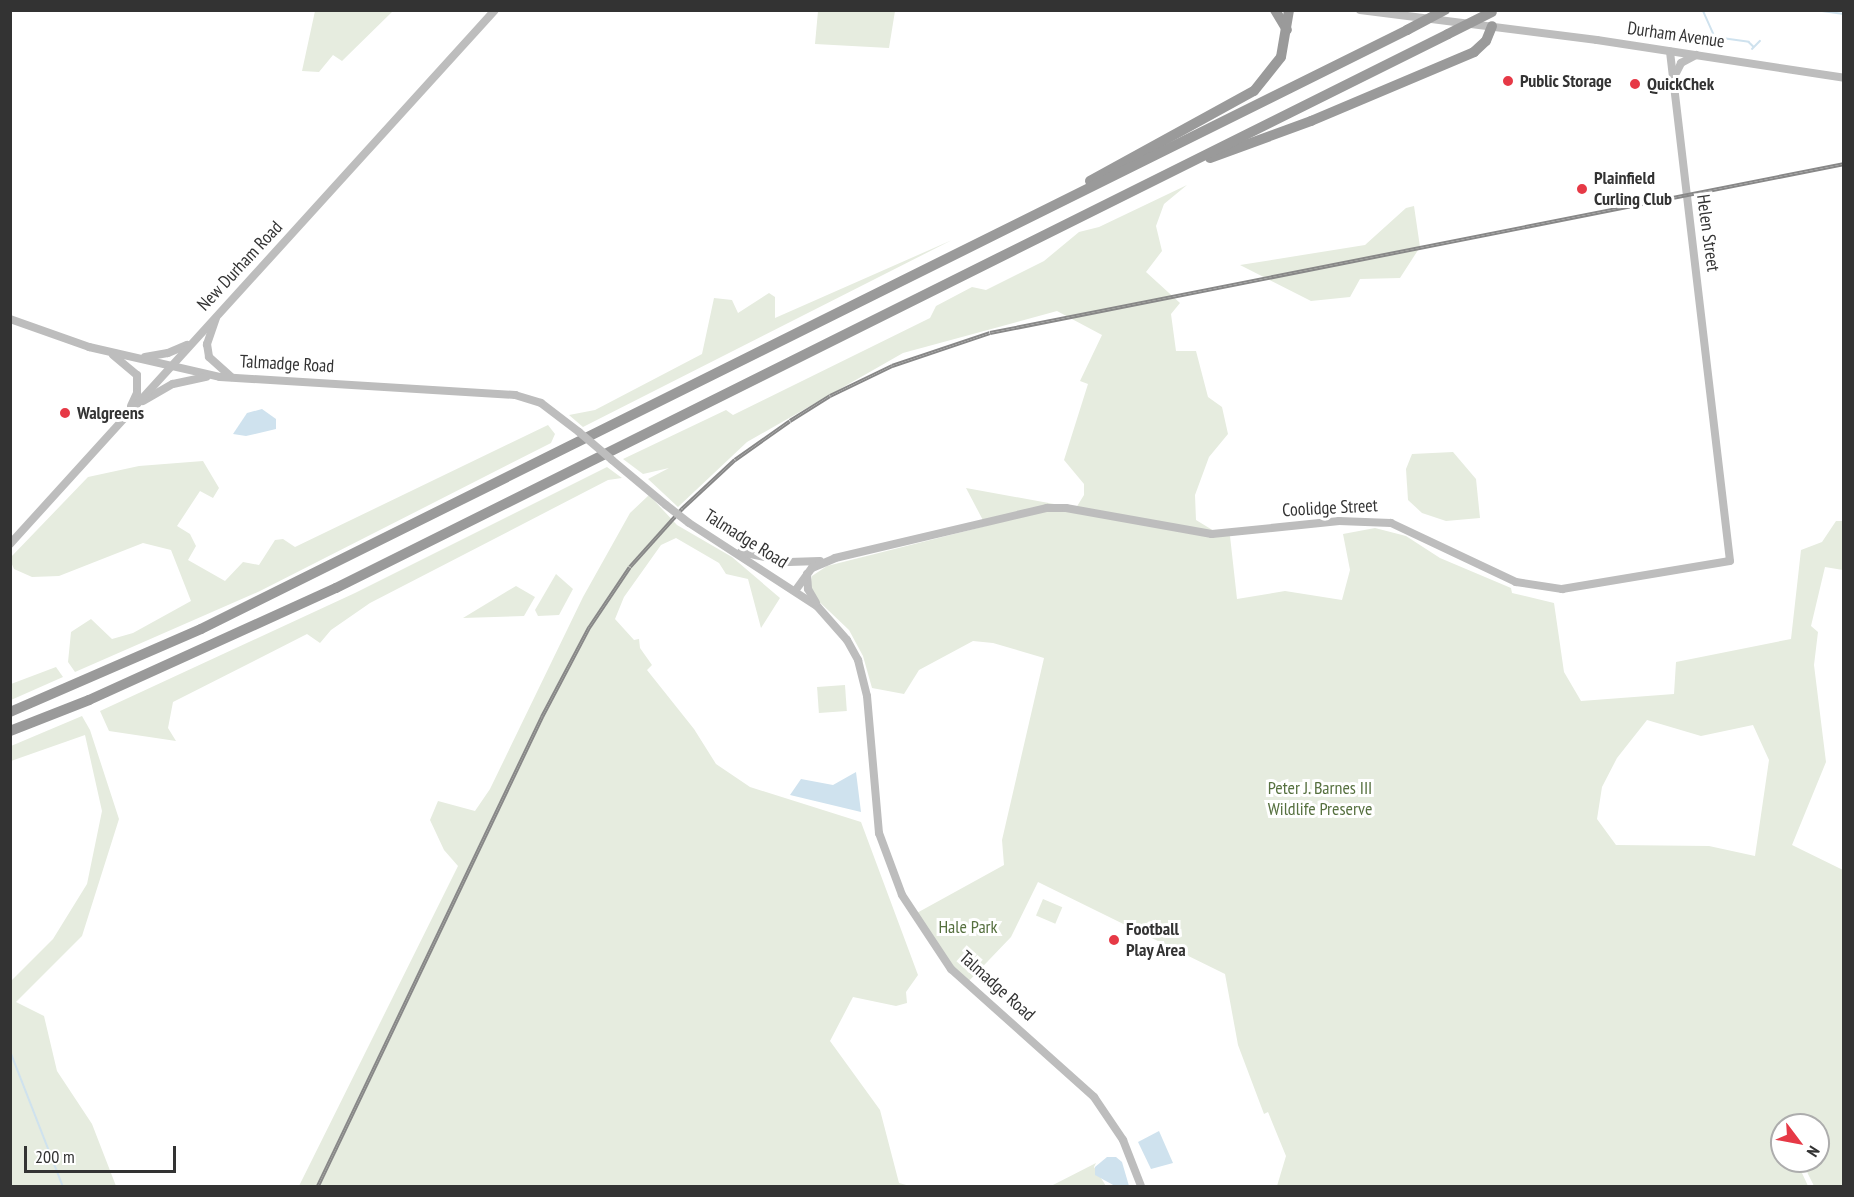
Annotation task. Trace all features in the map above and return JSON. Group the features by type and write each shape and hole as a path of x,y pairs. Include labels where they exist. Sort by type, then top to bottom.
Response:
{"highway":[{"path":"1275,10 1288,32"},
{"path":"1084,190 1091,179 1254,91 1278,64 1288,32 1289,10"},
{"path":"10,711 73,686 201,629 1445,10"},
{"path":"10,731 89,700 336,588 1494,11"},
{"path":"1194,160 1214,158 1311,121 1474,52 1486,41 1492,26"},
{"path":"10,739 54,720 63,711"}],"street":[{"name":"New Durham Road","path":"10,544 495,10"},
{"name":"Durham Avenue","path":"1360,10 1492,26 1844,78"},
{"name":"Helen Street","path":"1670,52 1712,420"},
{"path":"1672,82 1682,63 1696,55"},
{"path":"218,315 207,344 209,357 217,368 234,378"},
{"name":"Talmadge Road","path":"10,320 107,351 220,377 508,393 542,403 689,523 818,606 847,640 858,660 867,696 879,833 892,873 913,915 938,953 966,984 1069,1071 1094,1097 1123,1140 1141,1186"},
{"path":"137,358 168,353 192,342"},
{"path":"107,351 137,375 137,393 126,414"},
{"path":"126,414 173,384 220,377"},
{"name":"Coolidge Street","path":"795,591 807,574 835,558 1027,511 1066,508 1212,534 1339,521 1391,522 1516,582 1562,589 1586,587 1730,561 1712,420"},
{"path":"734,550 789,562 835,558"},
{"path":"807,574 808,589 818,606"}],"green space":[{"path":"315,10 393,11 342,61 333,55 319,72 302,71"},
{"path":"818,11 895,11 889,48 815,44"},
{"name":"Peter J. Barnes III Wildlife Preserve","path":"1187,185 1164,204 1156,226 1162,251 1146,272 1180,303 1171,314 1176,351 1196,351 1208,397 1222,407 1228,434 1209,457 1195,495 1196,520 1219,534 1230,536 1237,599 1285,591 1342,600 1350,570 1343,534 1375,528 1406,536 1440,558 1511,588 1512,593 1554,603 1564,672 1581,701 1674,694 1676,662 1791,639 1801,550 1822,542 1836,521 1843,521 1843,570 1825,567 1811,626 1818,632 1814,665 1826,762 1792,845 1843,870 1843,1186 1814,1186 1808,1173 1830,1173 1830,1113 1770,1113 1770,1173 1802,1173 1808,1186 1277,1186 1286,1156 1268,1112 1264,1114 1238,1045 1225,974 1038,882 1011,937 966,984 915,914 1004,865 1002,840 1044,658 993,643 973,641 919,670 904,694 872,688 863,656 849,630 809,592 812,576 827,566 986,526 966,488 1076,508 1084,495 1084,484 1064,460 1088,384 1080,381 1102,335 1057,311 903,353 747,442 678,507 648,479 669,468 643,474 623,459 726,410 733,415 930,318 936,306 972,287 986,290 1044,261 1079,232 1099,227","holes":["1647,720 1701,736 1753,725 1769,760 1755,856 1709,846 1616,845 1597,819 1602,787 1617,758"]},
{"path":"1414,206 1420,247 1400,278 1360,279 1350,297 1311,301 1240,265 1365,245 1406,208"},
{"path":"952,240 583,427 569,415 595,410 702,354 714,298 732,300 738,313 769,293 775,297 775,318"},
{"path":"548,425 555,434 551,443 260,591 75,672 68,662 71,632 91,619 112,639 133,633 191,601 171,550 143,543 59,576 32,577 14,569 11,562 11,557 88,477 139,466 203,461 219,488 213,498 200,491 177,526 190,534 196,546 188,560 225,581 243,562 259,565 275,540 283,539 295,547"},
{"path":"1453,452 1476,479 1480,518 1446,521 1422,513 1408,500 1406,469 1412,454"},
{"path":"607,467 622,478 608,480 370,603 331,630 320,643 307,634 173,702 168,728 176,741 109,731 100,711 355,593"},
{"path":"649,495 677,525 732,557 780,598 761,628 748,579 726,574 719,563 676,538 661,545 624,597 615,619 634,640 639,639 640,648 652,665 647,670 694,729 716,764 750,787 861,822 918,975 906,992 907,1003 896,1006 853,997 830,1041 880,1110 899,1183 910,1186 299,1186 458,866 444,850 430,820 438,801 475,811 490,789 583,597 630,513"},
{"path":"556,574 573,589 559,615 538,616 535,610"},
{"path":"516,586 535,597 524,616 463,618"},
{"path":"56,667 63,677 11,700 11,684"},
{"path":"845,685 847,711 819,713 817,687"},
{"path":"82,716 90,730 119,819 82,936 16,1002 44,1016 57,1071 92,1124 116,1186 11,1186 11,981 53,939 87,884 102,811 85,735 11,761 11,746"},
{"path":"1043,899 1062,907 1055,924 1036,916"},
{"path":"1096,1163 1094,1167 1106,1186 1051,1186"}],"water":[{"path":"262,409 276,419 276,429 246,436 233,434 247,413"},
{"path":"856,772 861,812 790,795 801,779 833,785"},
{"path":"1159,1131 1173,1163 1151,1169 1138,1142"},
{"path":"1107,1157 1116,1157 1122,1162 1129,1186 1115,1186 1095,1175 1095,1167"}],"waterway":[{"path":"1703,10 1715,37 1749,42 1753,46"},
{"path":"1815,10 1844,14"},
{"path":"1752,49 1760,41"},
{"path":"10,1050 63,1186"}],"railway":[{"path":"318,1186 542,717 589,628 630,567 682,509 735,460 790,421 830,396 892,366 990,333 1844,164"}],"place":[{"name":"Public Storage","path":"1508,81"},
{"name":"QuickChek","path":"1635,84"},
{"name":"Plainfield Curling Club","path":"1582,189"},
{"name":"Walgreens","path":"65,413"},
{"name":"Football Play Area","path":"1114,940"}],"park label":[{"name":"Hale Park","path":"968,927"}]}
